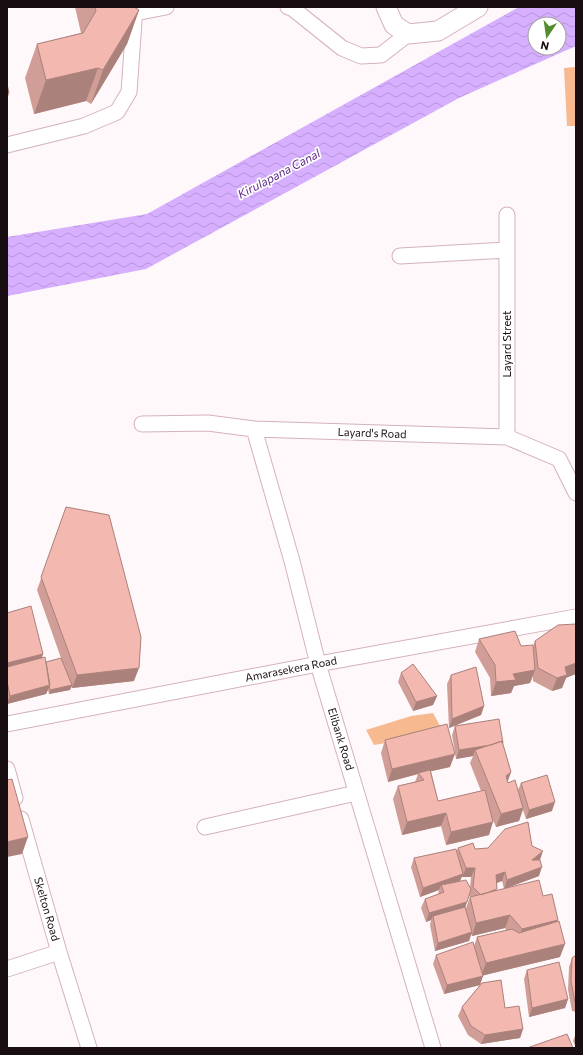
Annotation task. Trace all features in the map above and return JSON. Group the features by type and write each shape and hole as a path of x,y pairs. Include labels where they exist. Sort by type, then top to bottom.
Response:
{"street":[{"path":"7,145 84,126 117,112 130,92 135,10 166,7"},
{"path":"288,7 292,8 342,48 361,56 381,55 408,34 438,31 478,7"},
{"path":"386,7 394,25 408,34"},
{"name":"Layard Street","path":"507,215 507,437"},
{"path":"400,256 507,250"},
{"name":"Layard's Road","path":"142,424 208,423 254,429 507,437 559,459 576,493"},
{"name":"Elibank Road","path":"254,429 292,561 318,664 433,1048"},
{"name":"Amarasekera Road","path":"7,724 318,664 576,617"},
{"name":"Skelton Road","path":"7,769 59,952 89,1048"},
{"path":"205,827 356,792"},
{"path":"7,969 59,952"}],"shaded area":[{"path":"576,67 576,126 567,126 564,68"},
{"path":"433,713 443,731 374,745 366,730 411,716"}],"water":[{"name":"Kirulapana Canal","path":"519,7 576,7 576,46 567,50 567,16 527,16 527,56 554,56 459,98 146,269 7,296 7,237 147,214"}],"building":[{"path":"95,7 134,7 139,10 103,70 98,68 46,80 37,44 83,33 96,11"},
{"path":"66,507 109,515 141,637 139,668 77,675 41,577"},
{"path":"31,606 43,654 7,663 7,613"},
{"path":"576,624 576,663 565,667 567,675 557,678 538,668 535,641 558,625"},
{"path":"515,631 521,646 533,645 535,670 513,674 516,680 496,682 495,665 479,639"},
{"path":"45,657 50,685 10,696 7,681 7,667"},
{"path":"61,658 72,685 50,690 46,662"},
{"path":"413,664 437,696 416,702 401,673"},
{"path":"476,667 484,706 452,719 451,675"},
{"path":"499,719 503,743 502,741 491,745 459,750 455,726"},
{"path":"447,724 455,754 392,769 385,740"},
{"path":"502,741 511,772 506,776 508,783 515,780 523,808 501,814 475,750"},
{"path":"430,770 438,801 485,790 493,822 451,832 446,813 407,822 398,786 424,780 418,773"},
{"path":"547,775 555,802 529,810 521,783"},
{"path":"12,779 28,837 7,842 7,780"},
{"path":"528,822 532,846 543,851 532,860 540,860 542,867 507,880 505,872 496,875 497,889 481,895 473,887 475,868 466,868 458,848 473,843 475,849 488,848 505,829"},
{"path":"456,849 463,874 423,888 414,858"},
{"path":"466,880 471,889 467,902 429,913 425,899 444,892 441,885"},
{"path":"539,880 543,896 552,894 558,920 522,929 510,915 476,923 470,897"},
{"path":"465,907 472,932 438,943 433,916"},
{"path":"559,921 565,944 486,963 477,937 512,929 519,933"},
{"path":"473,942 483,976 447,985 436,955"},
{"path":"576,955 575,1002 571,981 572,958"},
{"path":"559,962 568,999 532,1008 527,970"},
{"path":"501,980 505,1008 519,1006 523,1029 485,1035 471,1026 462,1007 482,983"},
{"path":"567,1034 573,1048 527,1048"}]}
